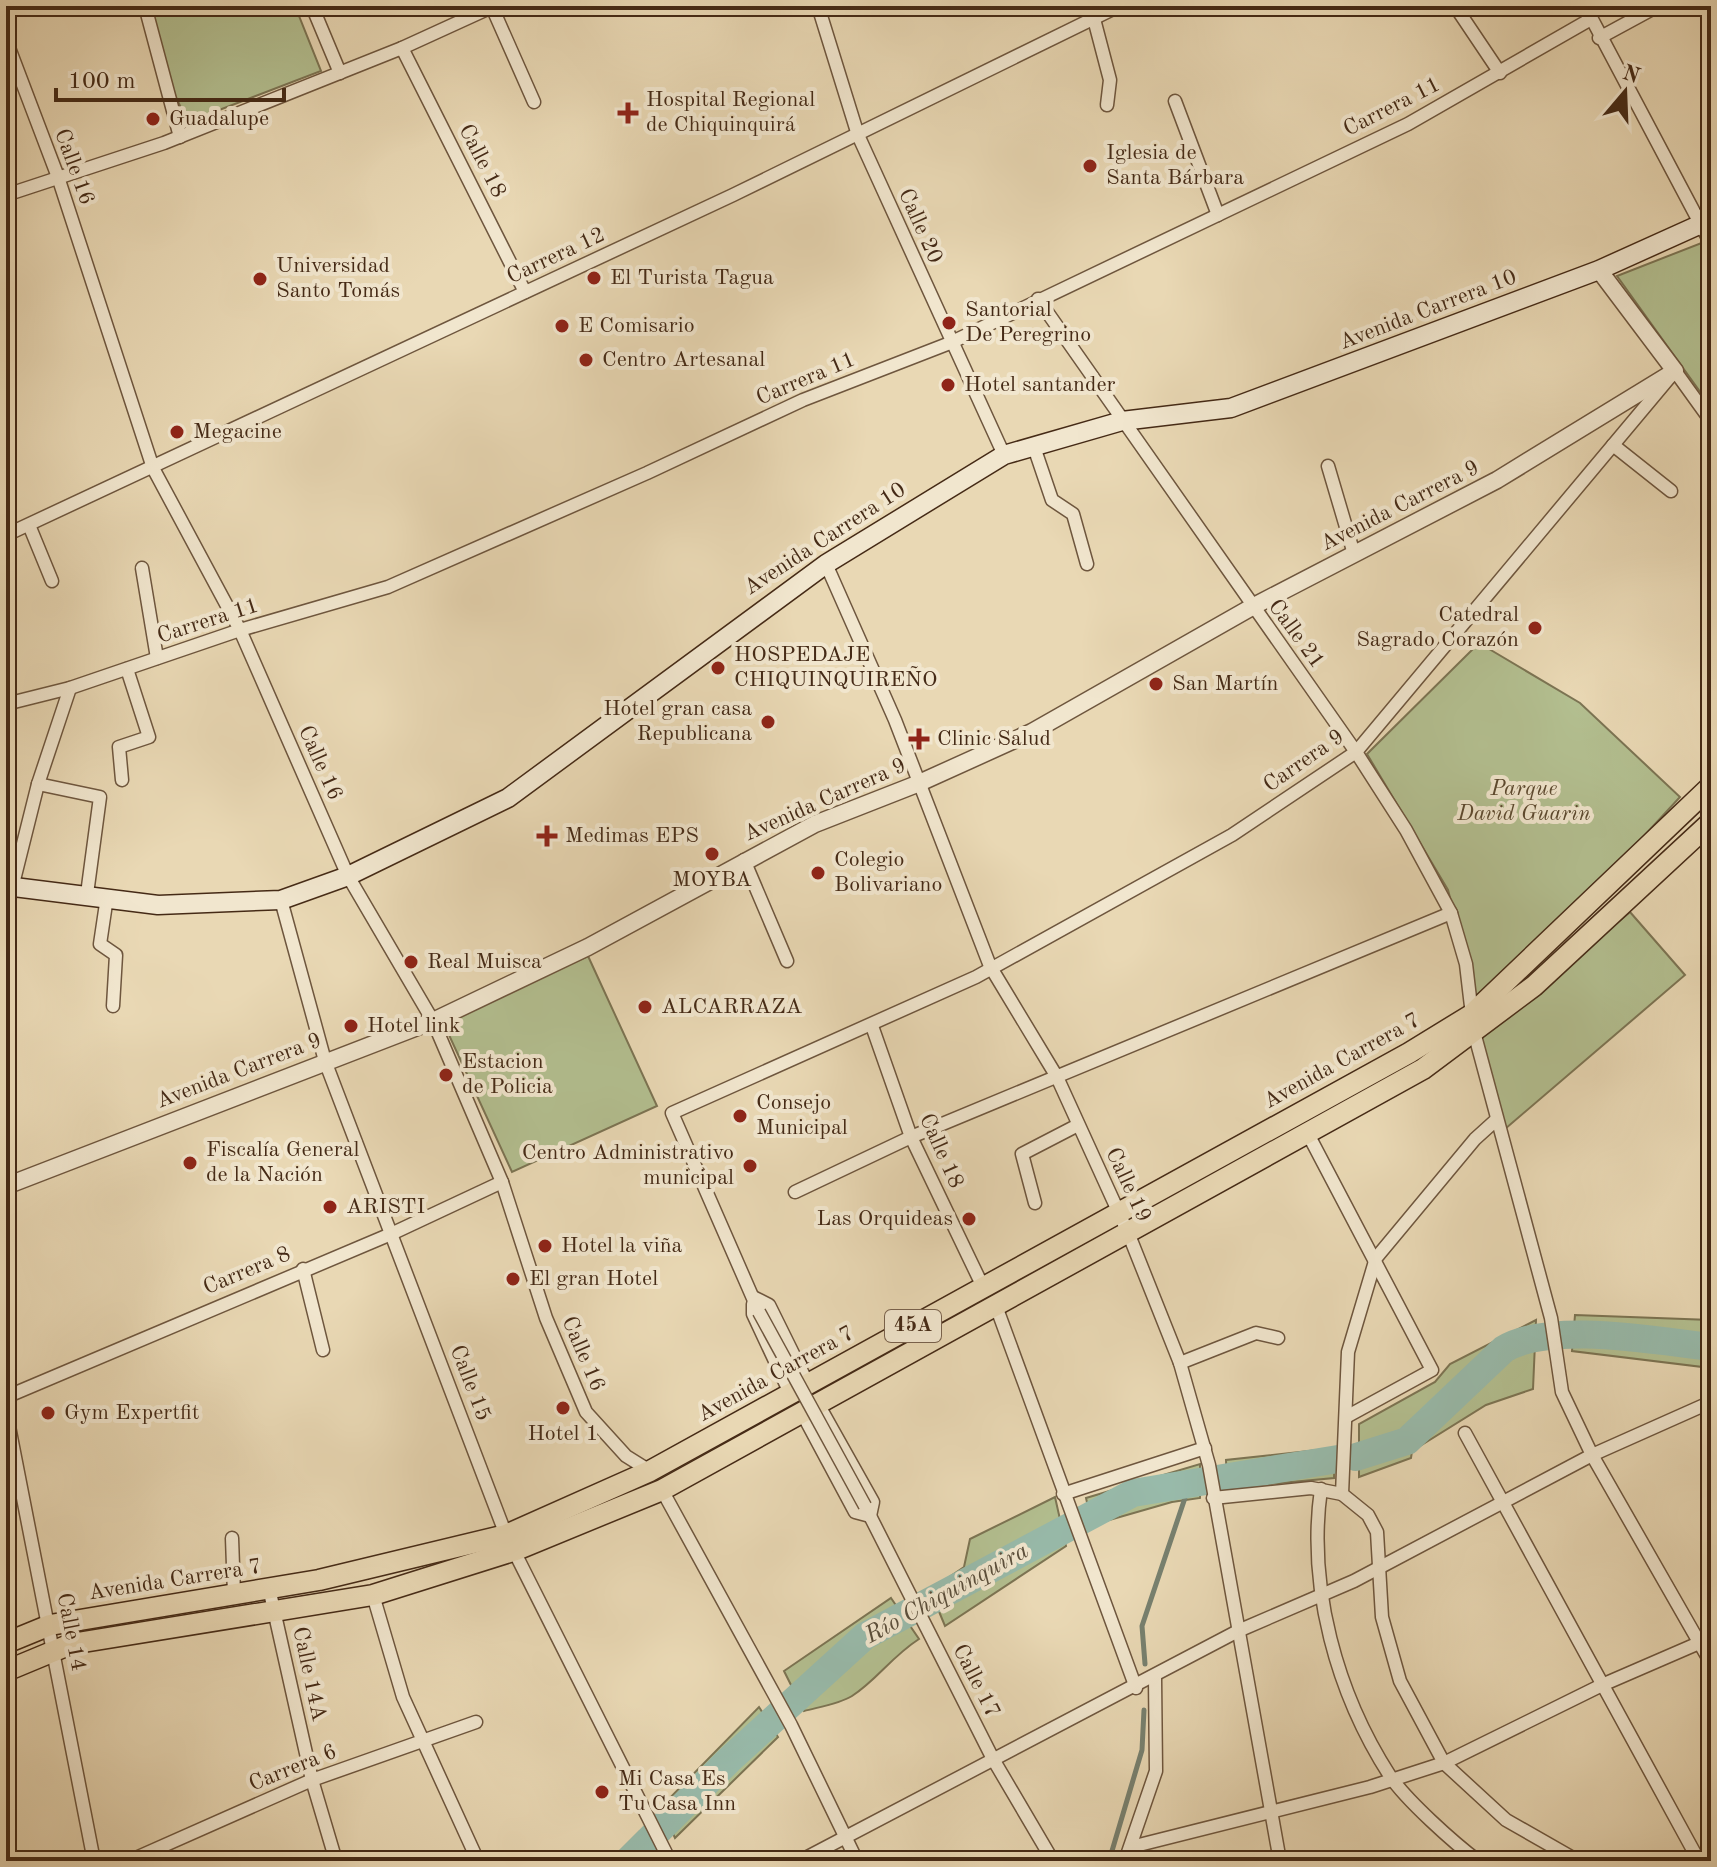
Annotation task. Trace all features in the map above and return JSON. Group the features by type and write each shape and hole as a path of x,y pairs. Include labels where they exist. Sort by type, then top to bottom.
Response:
{"main road":[{"name":"Avenida Carrera 10","path":"8,886 158,905 281,900 348,876 508,798 826,564 1004,455 1122,421 1231,408 1599,270 1708,220"},
{"name":"Avenida Carrera 7","path":"6,1643 50,1625 364,1571 511,1542 650,1471 799,1389 1129,1235 1423,1069 1711,786"},
{"name":"Avenida Carrera 7","path":"6,1671 71,1644 373,1595 511,1542 662,1490 810,1408 990,1298 1119,1212 1409,1053 1472,1024 1534,986 1711,822"}],"street":[{"path":"145,6 180,137"},
{"path":"312,6 340,73"},
{"path":"6,195 180,137 402,48 493,6 534,102"},
{"name":"Calle 20","path":"818,6 858,135 950,343 1004,455"},
{"name":"Carrera 12","path":"6,535 858,135 1119,6"},
{"path":"1455,6 1500,73"},
{"path":"1585,6 1599,38 1708,220 1711,244"},
{"path":"1599,38 1658,6"},
{"path":"1094,19 1110,80 1107,105"},
{"name":"Carrera 11","path":"6,704 70,688 240,630 388,587 803,400 950,343 1408,124 1591,19"},
{"name":"Calle 16","path":"6,40 58,177 153,468 240,630 348,876 433,1021 502,1182 546,1318 586,1412 626,1456 650,1471"},
{"name":"Calle 18","path":"402,48 525,292"},
{"path":"1175,101 1218,215"},
{"path":"1599,270 1711,421"},
{"name":"Calle 21","path":"1038,299 1356,752 1406,830 1451,913 1466,964 1472,1024 1551,1318 1562,1392 1592,1455 1711,1663"},
{"name":"Carrera 9","path":"872,1026 1114,903 1232,835 1356,752 1675,371"},
{"name":"Avenida Carrera 9","path":"6,1186 433,1021 588,947 815,824 917,784 1032,732 1252,607 1497,480 1675,371"},
{"path":"1613,445 1671,491"},
{"path":"1034,447 1052,500 1073,514 1087,564"},
{"path":"1328,466 1354,554"},
{"path":"29,525 52,581"},
{"name":"Calle 19","path":"826,564 875,672 990,966 1057,1077 1129,1235 1180,1363 1209,1465 1280,1861"},
{"path":"142,568 157,658"},
{"path":"122,780 119,747 149,737 127,669"},
{"path":"6,912 8,886 70,688"},
{"path":"38,784 100,797 87,894"},
{"path":"744,860 787,961"},
{"path":"107,897 100,944 116,955 113,1006"},
{"name":"Calle 15","path":"281,900 325,1061 511,1542 668,1857"},
{"path":"795,1192 911,1137 1451,913"},
{"name":"Calle 18","path":"872,1026 911,1137 990,1298 1136,1688"},
{"name":"Calle 17","path":"872,1026 672,1113 759,1312 867,1511 993,1759 1053,1861"},
{"path":"1342,1494 1348,1352 1376,1258 1475,1139 1496,1120"},
{"path":"1035,1203 1022,1154 1078,1125"},
{"path":"1308,1134 1376,1258 1432,1371 1346,1417"},
{"name":"Carrera 8","path":"6,1397 391,1234 502,1182"},
{"path":"303,1269 323,1350"},
{"name":"Calle 17","path":"753,1297 769,1305 799,1389"},
{"name":"Calle 17","path":"753,1297 753,1314 799,1389"},
{"path":"1180,1363 1256,1333 1278,1338"},
{"path":"800,1861 1136,1688 1238,1631 1378,1568 1592,1455 1711,1402"},
{"name":"Calle 17","path":"810,1408 855,1512 867,1511"},
{"name":"Calle 17","path":"810,1408 873,1502 867,1511"},
{"name":"Calle 14","path":"6,1411 94,1861"},
{"path":"1465,1433 1699,1861"},
{"path":"1063,1494 1205,1448"},
{"path":"1212,1494 1321,1489 1342,1494 1368,1515 1377,1532 1382,1617 1400,1681 1444,1763 1506,1820 1578,1861"},
{"path":"1321,1489 1320,1595 1347,1697 1391,1778 1478,1861"},
{"path":"662,1490 791,1725 857,1861"},
{"path":"232,1538 234,1594"},
{"name":"Calle 14A","path":"269,1588 312,1780 336,1861"},
{"path":"373,1595 403,1697 478,1861"},
{"path":"1131,1847 1270,1813 1444,1763 1602,1685 1699,1643"},
{"path":"1125,1861 1156,1771 1155,1678"},
{"name":"Carrera 6","path":"129,1861 312,1780 476,1722"}],"green space":[{"path":"146,6 295,6 321,71 188,122 158,61"},
{"path":"1704,242 1711,257 1711,407 1617,276"},
{"name":"Parque David Guarin","path":"1479,643 1580,703 1680,797 1522,968 1476,998 1448,890 1367,754"},
{"path":"1630,912 1685,975 1505,1129 1481,1038"},
{"path":"588,956 657,1106 512,1172 443,1022"},
{"path":"1575,1315 1711,1320 1711,1368 1572,1351"},
{"path":"1536,1320 1533,1389 1486,1405 1412,1451 1411,1458 1359,1477 1359,1424 1435,1382 1450,1364"},
{"path":"1335,1448 1334,1478 1227,1488 1226,1460"},
{"path":"1200,1464 1200,1498 1172,1502 1092,1525 1086,1498"},
{"path":"1055,1497 1066,1546 945,1626 930,1590 964,1567 970,1539"},
{"path":"891,1598 919,1639 852,1696 804,1711 784,1671"},
{"path":"759,1707 778,1737 675,1838 661,1807"},
{"path":"639,1832 652,1860 610,1861"}],"waterway":[{"name":"Río Chiquinquira","path":"1356,1457 1407,1441 1504,1349 1524,1341 1576,1334 1711,1347"},
{"name":"Río Chiquinquira","path":"628,1861 729,1760 865,1636 1133,1493 1338,1459"},
{"path":"1145,1664 1142,1626 1190,1483"},
{"path":"1109,1861 1142,1750 1144,1710"}],"place":[{"name":"Hospital Regional de Chiquinquirá","path":"628,113"},
{"name":"Guadalupe","path":"153,119"},
{"name":"Iglesia de Santa Bárbara","path":"1090,166"},
{"name":"El Turista Tagua","path":"594,278"},
{"name":"Universidad Santo Tomás","path":"260,279"},
{"name":"Santorial De Peregrino","path":"949,323"},
{"name":"E Comisario","path":"562,326"},
{"name":"Centro Artesanal","path":"586,360"},
{"name":"Hotel santander","path":"948,385"},
{"name":"Megacine","path":"177,432"},
{"name":"Catedral Sagrado Corazón","path":"1535,628"},
{"name":"HOSPEDAJE CHIQUINQUIREÑO","path":"718,668"},
{"name":"San Martín","path":"1156,684"},
{"name":"Hotel gran casa Republicana","path":"768,722"},
{"name":"Clinic Salud","path":"919,739"},
{"name":"Medimas EPS","path":"547,836"},
{"name":"MOYBA","path":"712,854"},
{"name":"Colegio Bolivariano","path":"818,873"},
{"name":"Real Muisca","path":"411,962"},
{"name":"ALCARRAZA","path":"645,1007"},
{"name":"Hotel link","path":"351,1026"},
{"name":"Estacion de Policia","path":"446,1075"},
{"name":"Consejo Municipal","path":"740,1116"},
{"name":"Fiscalía General de la Nación","path":"190,1163"},
{"name":"Centro Administrativo municipal","path":"750,1166"},
{"name":"ARISTI","path":"330,1207"},
{"name":"Las Orquideas","path":"969,1219"},
{"name":"Hotel la viña","path":"545,1246"},
{"name":"El gran Hotel","path":"513,1279"},
{"name":"Hotel 1","path":"563,1408"},
{"name":"Gym Expertfit","path":"48,1413"},
{"name":"Mi Casa Es Tu Casa Inn","path":"602,1792"}]}
